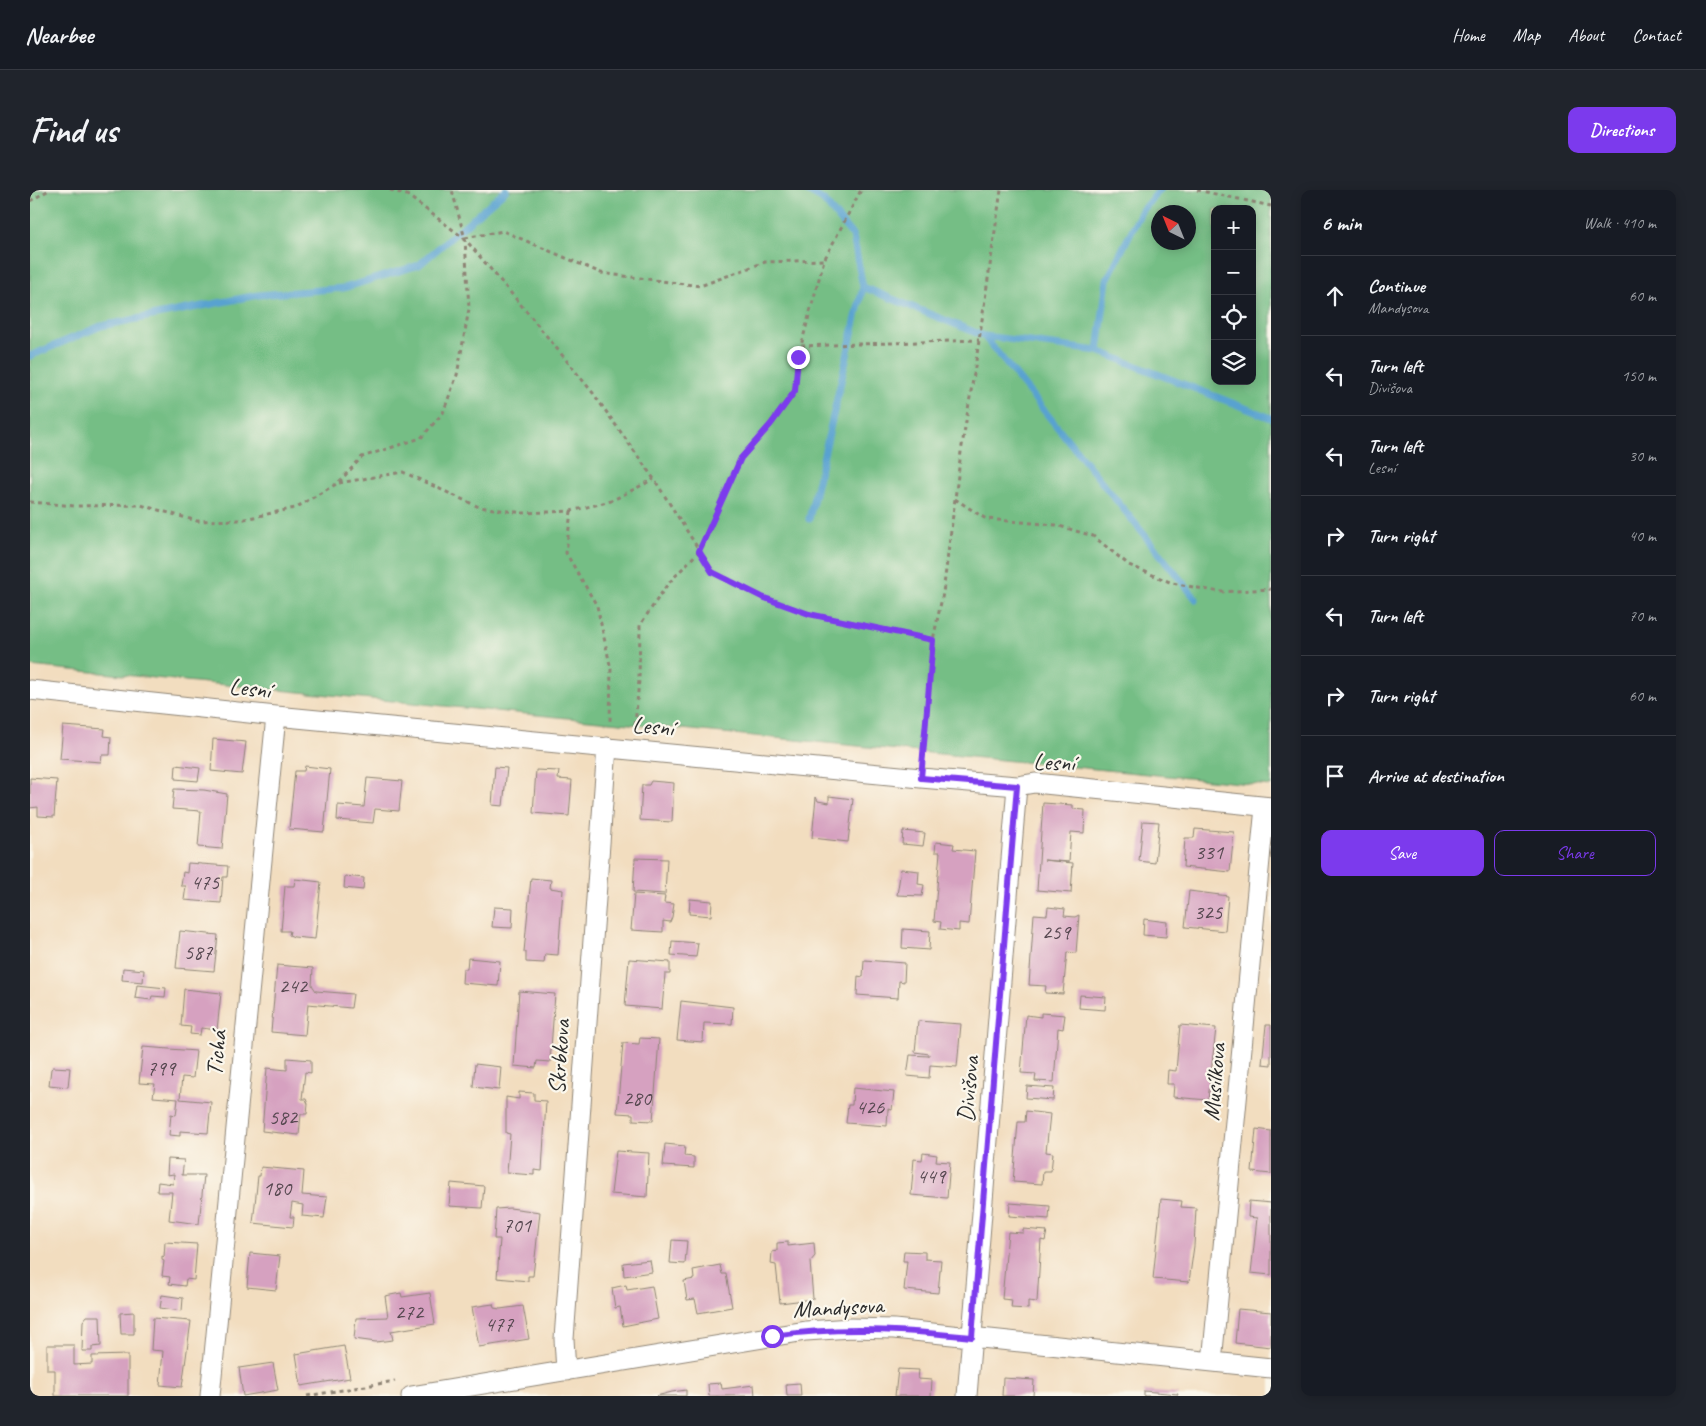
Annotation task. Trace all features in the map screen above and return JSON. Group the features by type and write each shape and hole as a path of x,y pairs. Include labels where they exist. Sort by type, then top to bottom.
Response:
{"street":[{"name":"Lesní","path":"30,690 276,716 921,778 1017,786 1035,782 1268,807"},
{"name":"Tichá","path":"210,1396 276,716"},
{"name":"Skrbkova","path":"566,1371 564,1339 607,747"},
{"name":"Divišova","path":"967,1396 1017,786"},
{"name":"Musílkova","path":"1212,1362 1268,807"},
{"name":"Mandysova","path":"415,1396 806,1331 851,1328 972,1337 1271,1368"}],"path":[{"path":"30,201 49,190"},
{"path":"390,190 407,195 464,238 592,393 654,479 712,572 762,597 809,614 933,640"},
{"path":"30,502 75,506 141,505 197,521 240,520 295,508 338,483 362,457 421,438 443,413 457,375 469,309 464,238 452,190"},
{"path":"635,725 639,680 640,625 667,585 699,551 741,458 771,424 795,391 801,346 824,260 861,190"},
{"path":"921,778 933,640 943,594 955,499 1001,190"},
{"path":"1197,190 1271,206"},
{"path":"464,238 502,231 601,273 700,286 765,262 824,260"},
{"path":"801,346 979,340"},
{"path":"338,483 403,472 479,507 523,514 571,511 611,501 654,479"},
{"path":"955,499 986,519 1056,525 1094,536 1130,565 1172,583 1220,592 1271,589"},
{"path":"571,511 566,553 597,606 611,669 610,722"}],"green space":[{"path":"30,190 1271,190 1271,786 30,666"}],"building":[{"path":"63,726 105,729 104,736 111,737 110,755 102,755 101,762 60,759"},
{"path":"213,739 246,742 242,774 211,771"},
{"path":"176,765 200,768 198,781 175,779"},
{"path":"305,766 330,769 324,832 289,829 295,771 304,771"},
{"path":"495,767 507,768 503,806 492,805"},
{"path":"536,770 559,771 558,779 572,780 569,816 533,813"},
{"path":"30,778 57,780 54,817 38,816 38,807 30,808"},
{"path":"367,778 402,781 399,811 375,809 373,823 337,820 338,805 364,807"},
{"path":"651,781 674,783 672,822 640,820 642,785 649,785"},
{"path":"174,789 204,790 227,794 222,849 198,847 201,811 172,809"},
{"path":"829,796 853,799 848,842 812,838 816,797 818,801 829,803"},
{"path":"1043,803 1073,805 1073,809 1085,810 1084,833 1071,832 1069,862 1044,860 1073,863 1071,893 1037,890"},
{"path":"1143,821 1159,822 1155,863 1139,861"},
{"path":"1195,829 1234,832 1230,872 1183,867 1185,838 1194,838"},
{"path":"903,831 925,833 923,846 902,844"},
{"path":"936,842 954,844 953,849 975,851 969,924 959,923 959,931 940,929 941,922 934,921 940,852 935,852"},
{"path":"635,858 667,859 665,894 633,892"},
{"path":"188,863 228,866 227,877 223,877 221,903 184,900 186,886 181,886 183,872 187,873"},
{"path":"901,869 919,871 918,884 924,885 922,896 897,895"},
{"path":"345,876 364,878 363,890 344,888"},
{"path":"531,878 551,880 550,888 563,890 558,955 545,954 544,963 526,962 526,952 524,952"},
{"path":"295,879 321,882 315,939 294,937 289,935 290,931 281,931 285,886 294,886"},
{"path":"1189,891 1228,896 1225,931 1185,927"},
{"path":"634,894 665,896 664,903 674,904 670,922 663,921 663,932 631,930"},
{"path":"690,899 712,901 711,916 689,914"},
{"path":"494,907 513,908 512,928 492,927"},
{"path":"1048,907 1065,909 1064,916 1075,917 1079,915 1076,953 1067,952 1063,994 1045,993 1046,986 1029,985 1034,914 1047,915"},
{"path":"1144,919 1167,922 1166,937 1143,935"},
{"path":"903,929 930,931 929,950 902,948"},
{"path":"180,931 218,935 214,971 176,968"},
{"path":"672,941 698,943 696,957 671,955"},
{"path":"468,958 500,961 498,986 462,983 463,969 467,969"},
{"path":"629,959 670,962 670,974 665,974 662,1009 625,1006"},
{"path":"864,960 905,963 904,982 899,981 898,998 857,995 858,976 863,977"},
{"path":"277,965 313,968 312,985 316,991 353,994 351,1008 308,1004 305,1035 271,1032"},
{"path":"123,968 144,970 143,982 122,980"},
{"path":"137,985 166,988 165,997 152,996 151,1000 135,998"},
{"path":"184,989 221,993 217,1030 201,1028 200,1035 190,1034 191,1027 181,1026"},
{"path":"519,991 555,994 550,1062 537,1061 536,1068 514,1066"},
{"path":"1080,995 1106,997 1105,1010 1079,1008"},
{"path":"681,1001 733,1007 732,1024 704,1023 703,1042 677,1040"},
{"path":"1041,1013 1065,1015 1063,1029 1058,1028 1054,1082 1035,1081 1036,1074 1021,1073 1026,1015 1041,1017"},
{"path":"918,1021 961,1024 957,1067 930,1065 929,1078 907,1076 910,1055 929,1056 929,1054 915,1052"},
{"path":"1180,1025 1216,1028 1208,1100 1173,1097 1174,1084 1167,1084 1168,1070 1176,1071"},
{"path":"1266,1025 1271,1025 1271,1065 1262,1064"},
{"path":"640,1038 659,1039 653,1121 633,1120 633,1114 617,1113 623,1043 639,1044"},
{"path":"143,1047 196,1051 193,1078 182,1077 180,1099 211,1102 208,1133 180,1131 180,1136 169,1135 171,1114 176,1115 178,1099 153,1097 155,1084 139,1083"},
{"path":"287,1058 311,1060 311,1073 305,1072 302,1099 306,1099 308,1104 307,1114 301,1114 299,1135 262,1131 267,1068 287,1070"},
{"path":"475,1064 501,1067 499,1090 473,1087"},
{"path":"53,1067 70,1068 68,1087 49,1085 51,1069"},
{"path":"1027,1086 1054,1088 1053,1100 1026,1098"},
{"path":"853,1088 894,1092 892,1110 888,1109 887,1126 846,1123 848,1105 852,1105"},
{"path":"519,1092 534,1093 534,1100 546,1101 542,1171 534,1170 534,1175 507,1173 510,1134 506,1133 506,1097 519,1099"},
{"path":"1026,1111 1050,1114 1046,1152 1053,1153 1051,1171 1043,1171 1042,1184 1013,1182 1018,1122 1025,1122"},
{"path":"1256,1129 1271,1131 1271,1174 1252,1172"},
{"path":"665,1144 685,1146 684,1156 694,1157 694,1168 663,1166"},
{"path":"616,1151 649,1153 647,1197 611,1194"},
{"path":"923,1153 937,1155 936,1161 950,1162 947,1198 911,1195 914,1159 922,1160"},
{"path":"168,1159 184,1160 182,1175 204,1175 199,1224 169,1220 172,1192 157,1192 158,1182 173,1184 174,1174 167,1175"},
{"path":"261,1167 304,1171 302,1195 327,1197 324,1218 302,1216 303,1205 292,1203 290,1217 294,1217 293,1227 253,1223 258,1176 260,1176"},
{"path":"451,1183 484,1186 482,1208 449,1206"},
{"path":"1161,1199 1182,1201 1181,1207 1196,1208 1194,1246 1189,1282 1153,1279"},
{"path":"1249,1201 1271,1203 1271,1275 1251,1273 1257,1218 1248,1217"},
{"path":"1010,1203 1050,1206 1049,1219 1009,1216"},
{"path":"510,1208 540,1212 533,1276 528,1276 528,1281 497,1278 500,1239 494,1239 496,1209"},
{"path":"1023,1229 1047,1231 1045,1241 1041,1240 1037,1302 1028,1301 1028,1309 1011,1308 1012,1300 1002,1299 1008,1232 1023,1233"},
{"path":"672,1240 687,1241 685,1264 670,1263"},
{"path":"165,1242 197,1244 194,1280 186,1279 185,1286 169,1284 170,1277 162,1276 164,1261 162,1256 164,1257"},
{"path":"788,1242 788,1246 814,1243 815,1256 810,1262 813,1299 780,1303 776,1265 771,1264 772,1252 777,1251 777,1243"},
{"path":"904,1251 925,1252 925,1259 941,1260 938,1293 904,1290 907,1261 903,1261"},
{"path":"250,1253 280,1256 276,1290 247,1287"},
{"path":"650,1260 652,1272 624,1276 623,1263"},
{"path":"720,1265 722,1274 726,1274 732,1307 698,1313 695,1299 687,1300 684,1281 694,1279 693,1270"},
{"path":"626,1285 627,1290 652,1286 658,1319 623,1326 620,1307 615,1308 612,1288"},
{"path":"401,1293 402,1297 430,1293 435,1324 391,1331 393,1340 376,1342 354,1339 356,1318 388,1317 385,1296"},
{"path":"162,1295 183,1298 182,1311 160,1308"},
{"path":"493,1304 494,1308 500,1309 523,1306 529,1339 479,1347 472,1307"},
{"path":"1238,1309 1271,1312 1271,1347 1235,1343"},
{"path":"134,1312 134,1334 121,1334 120,1313"},
{"path":"87,1316 100,1316 101,1346 92,1347 92,1351 82,1351 83,1321"},
{"path":"153,1318 191,1321 182,1387 160,1385 163,1351 151,1350"},
{"path":"47,1345 74,1345 74,1365 92,1364 92,1356 128,1355 128,1396 55,1396 55,1370 47,1370"},
{"path":"344,1346 350,1378 301,1386 296,1354"},
{"path":"273,1363 278,1390 243,1396 239,1368"},
{"path":"898,1369 919,1370 918,1379 932,1380 931,1396 895,1396"},
{"path":"1003,1378 1034,1380 1033,1396 1002,1396"},
{"path":"721,1383 722,1389 754,1385 755,1396 709,1396 708,1384"},
{"path":"800,1383 801,1396 787,1396 786,1384"},
{"path":"686,1390 686,1396 656,1396 672,1392"},
{"path":"1144,1391 1178,1394 1177,1396 1144,1396"}],"waterway":[{"path":"30,356 101,326 258,295 344,288 419,265 506,190"},
{"path":"805,190 823,200 853,236 863,287 809,519"},
{"path":"1098,351 1107,280 1142,210 1160,190"},
{"path":"863,287 984,336 1098,351 1271,418"},
{"path":"984,336 1196,599"}],"route":[{"path":"772,1336 806,1331 851,1328 972,1337 1017,786 921,778 933,640 809,614 762,597 712,572 699,551 741,458 771,424 795,391 798,357"}]}
